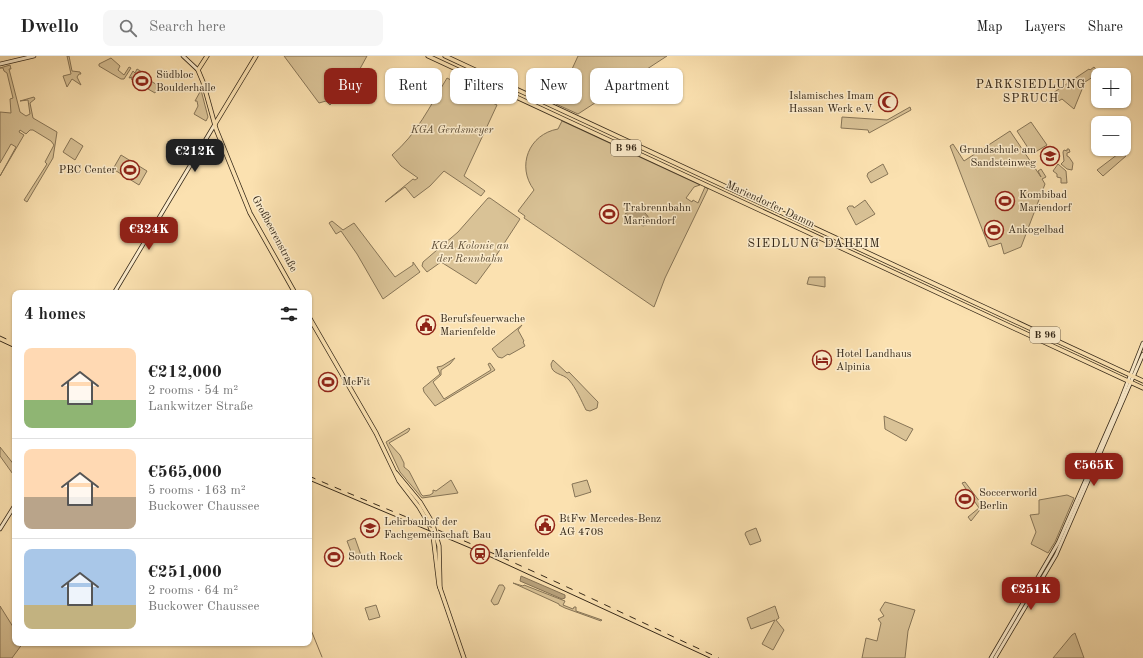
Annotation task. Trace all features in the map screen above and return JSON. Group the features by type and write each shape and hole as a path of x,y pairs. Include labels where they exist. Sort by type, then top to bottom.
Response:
{"main road":[{"path":"0,64 34,56"},
{"path":"182,56 198,70 207,56"},
{"path":"116,290 256,56"},
{"name":"Mariendorfer Damm","path":"428,56 1127,380"},
{"name":"Mariendorfer Damm","path":"445,56 1132,375"},
{"name":"Großbeerenstraße","path":"198,70 215,124 253,218 293,290"},
{"path":"312,322 375,431 400,483 430,522 437,537 439,546 440,588 464,658"},
{"path":"995,658 1056,555 1131,382 1143,342"},
{"path":"991,658 1058,543 1116,410 1127,380 1132,375 1143,354"},
{"path":"1113,374 1115,367"},
{"name":"B 96","path":"1132,375 1143,381"},
{"name":"B 96","path":"1127,380 1143,388"},
{"path":"0,529 12,510"}],"green space":[{"path":"67,56 69,56 72,71 80,72 81,74 77,77 81,85 72,79 67,87 63,76 71,74"},
{"path":"284,56 367,56 360,68 324,68 324,102 319,103"},
{"path":"578,56 667,56 649,68 590,68 590,104 593,104 578,114 556,104 582,104 582,68 572,68"},
{"path":"111,58 120,66 118,70 124,75 129,67 131,68 124,79 121,79 99,66 99,64"},
{"path":"10,65 11,69 9,69 20,112 26,116 30,114 28,100 20,101 34,97 35,99 30,103 33,118 57,132 53,158 27,202 24,200 47,164 45,162 54,145 51,141 33,130 30,130 26,134 20,130 19,132 24,135 0,176 16,147 11,144 0,163 0,112 11,113 10,99 13,98 7,73 3,68 0,68"},
{"name":"Südbloc Boulderhalle","path":"137,69 151,77 149,80 159,86 155,93 131,79 132,77 129,78 133,71 135,73"},
{"path":"1089,69 1091,69 1091,78 1085,82 1074,109 1062,99 1055,103 1050,95"},
{"name":"KGA Gerdsmeyer","path":"447,78 450,80 450,104 497,105 464,176 485,191 481,196 444,171 430,186 414,198 405,187 385,202 413,179 415,180 418,178 401,166 392,155 409,138 432,104 442,104 442,87"},
{"path":"201,90 208,117 206,121 194,114 198,106 197,101 195,101"},
{"path":"910,107 911,110 869,133 868,130 841,128 842,117 887,120"},
{"name":"Trabrennbahn Mariendorf","path":"562,121 700,185 694,187 686,198 692,202 693,200 698,203 705,187 708,189 665,278 654,307 524,218 525,216 518,211 534,190 526,171 528,152 539,137 558,129"},
{"path":"1031,122 1047,145 1032,154 1017,131"},
{"name":"Kombibad Mariendorf","path":"1010,131 1041,177 1038,171 1041,169 1046,177 1042,179 1045,184 1021,247 1004,254 1001,243 989,247 950,146 953,144 964,161"},
{"path":"71,138 83,146 75,160 63,152"},
{"path":"1067,149 1069,149 1070,152 1067,153 1067,156 1073,163 1072,170 1067,169 1061,164 1064,161 1063,152 1064,150 1067,151"},
{"name":"PBC Center","path":"121,155 147,171 139,185 113,169"},
{"path":"1115,156 1126,156 1103,176 1097,170"},
{"path":"883,164 888,174 871,183 867,176 868,173"},
{"path":"1058,164 1066,171 1067,183 1061,183 1061,178 1057,177 1057,174 1053,171"},
{"name":"KGA Kolonie an der Rennbahn","path":"488,198 520,219 476,284 441,262 427,272 422,266 423,262 458,232"},
{"path":"865,200 875,214 856,225 847,208 849,206 853,206 854,208"},
{"path":"332,221 343,230 354,223 395,277 413,265 413,262 420,272 383,299 357,254 341,231 336,234 329,223"},
{"path":"809,277 825,277 825,287 807,284"},
{"path":"522,325 518,330 525,346 502,358 498,357 492,349"},
{"path":"455,358 450,364 441,370 441,375 433,382 444,399 491,370 488,364 490,363 495,370 435,406 424,392 423,388 440,374 437,367 442,366"},
{"path":"553,360 567,373 569,372 598,402 597,408 590,411 586,410 569,380 553,370 551,364"},
{"path":"884,416 913,429 906,441 885,429"},
{"path":"409,428 410,429 408,432 389,443 400,455 404,463 404,467 409,471 421,494 423,496 430,495 433,493 433,490 436,491 451,480 458,493 422,498 400,472 386,442"},
{"path":"0,447 12,462 12,473 0,456"},
{"path":"587,480 591,492 575,497 572,484"},
{"path":"965,482 983,506 971,521 968,517 979,508 962,483"},
{"path":"1067,495 1074,498 1055,542 1048,553 1031,544 1036,532 1030,515 1039,514 1039,500"},
{"path":"756,528 761,541 750,545 745,534 746,532"},
{"path":"355,538 361,555 353,557 347,541"},
{"path":"513,583 524,585 565,601 563,605 573,609 576,607 576,611 602,620 601,621 565,608"},
{"path":"499,585 503,585 505,588 498,604 494,605 491,601"},
{"path":"885,602 915,610 908,631 905,658 862,658 866,638 877,641 881,623 878,619 884,616 880,610"},
{"path":"376,605 380,617 369,620 365,608"},
{"path":"0,606 12,625 12,646 21,646 12,658 0,658"},
{"path":"775,606 779,618 776,620 784,630 773,650 762,644 775,620 751,629 747,618"},
{"path":"1075,633 1084,658 1053,658 1072,635"}],"shaded area":[{"path":"633,209 644,213 648,217 650,223 643,226 633,220 626,220 625,214"},
{"path":"521,576 565,595 565,598 562,599 520,581"}],"waterway":[{"path":"312,632 322,657"}],"tram line":[{"path":"0,341 12,347"},
{"path":"312,481 482,553 710,658"}],"railway":[{"path":"0,336 12,342"},
{"path":"312,477 499,556 719,658"}],"place":[{"name":"Südbloc Boulderhalle","path":"142,81"},
{"name":"Islamisches Imam Hassan Werk e.V.","path":"888,102"},
{"name":"Grundschule am Sandsteinweg","path":"1050,156"},
{"name":"PBC Center","path":"130,170"},
{"name":"Kombibad Mariendorf","path":"1005,201"},
{"name":"Trabrennbahn Mariendorf","path":"609,214"},
{"name":"Ankogelbad","path":"994,230"},
{"name":"Berufsfeuerwache Marienfelde","path":"426,325"},
{"name":"Hotel Landhaus Alpinia","path":"822,360"},
{"name":"McFit","path":"328,382"},
{"name":"Soccerworld Berlin","path":"965,499"},
{"name":"BtFw Mercedes-Benz AG 4708","path":"545,525"},
{"name":"Lehrbauhof der Fachgemeinschaft Bau","path":"370,528"},
{"name":"Marienfelde","path":"480,554"},
{"name":"South Rock","path":"334,557"}],"district":[{"name":"PARKSIEDLUNG SPRUCH","path":"1031,92"},
{"name":"SIEDLUNG DAHEIM","path":"814,244"}]}
